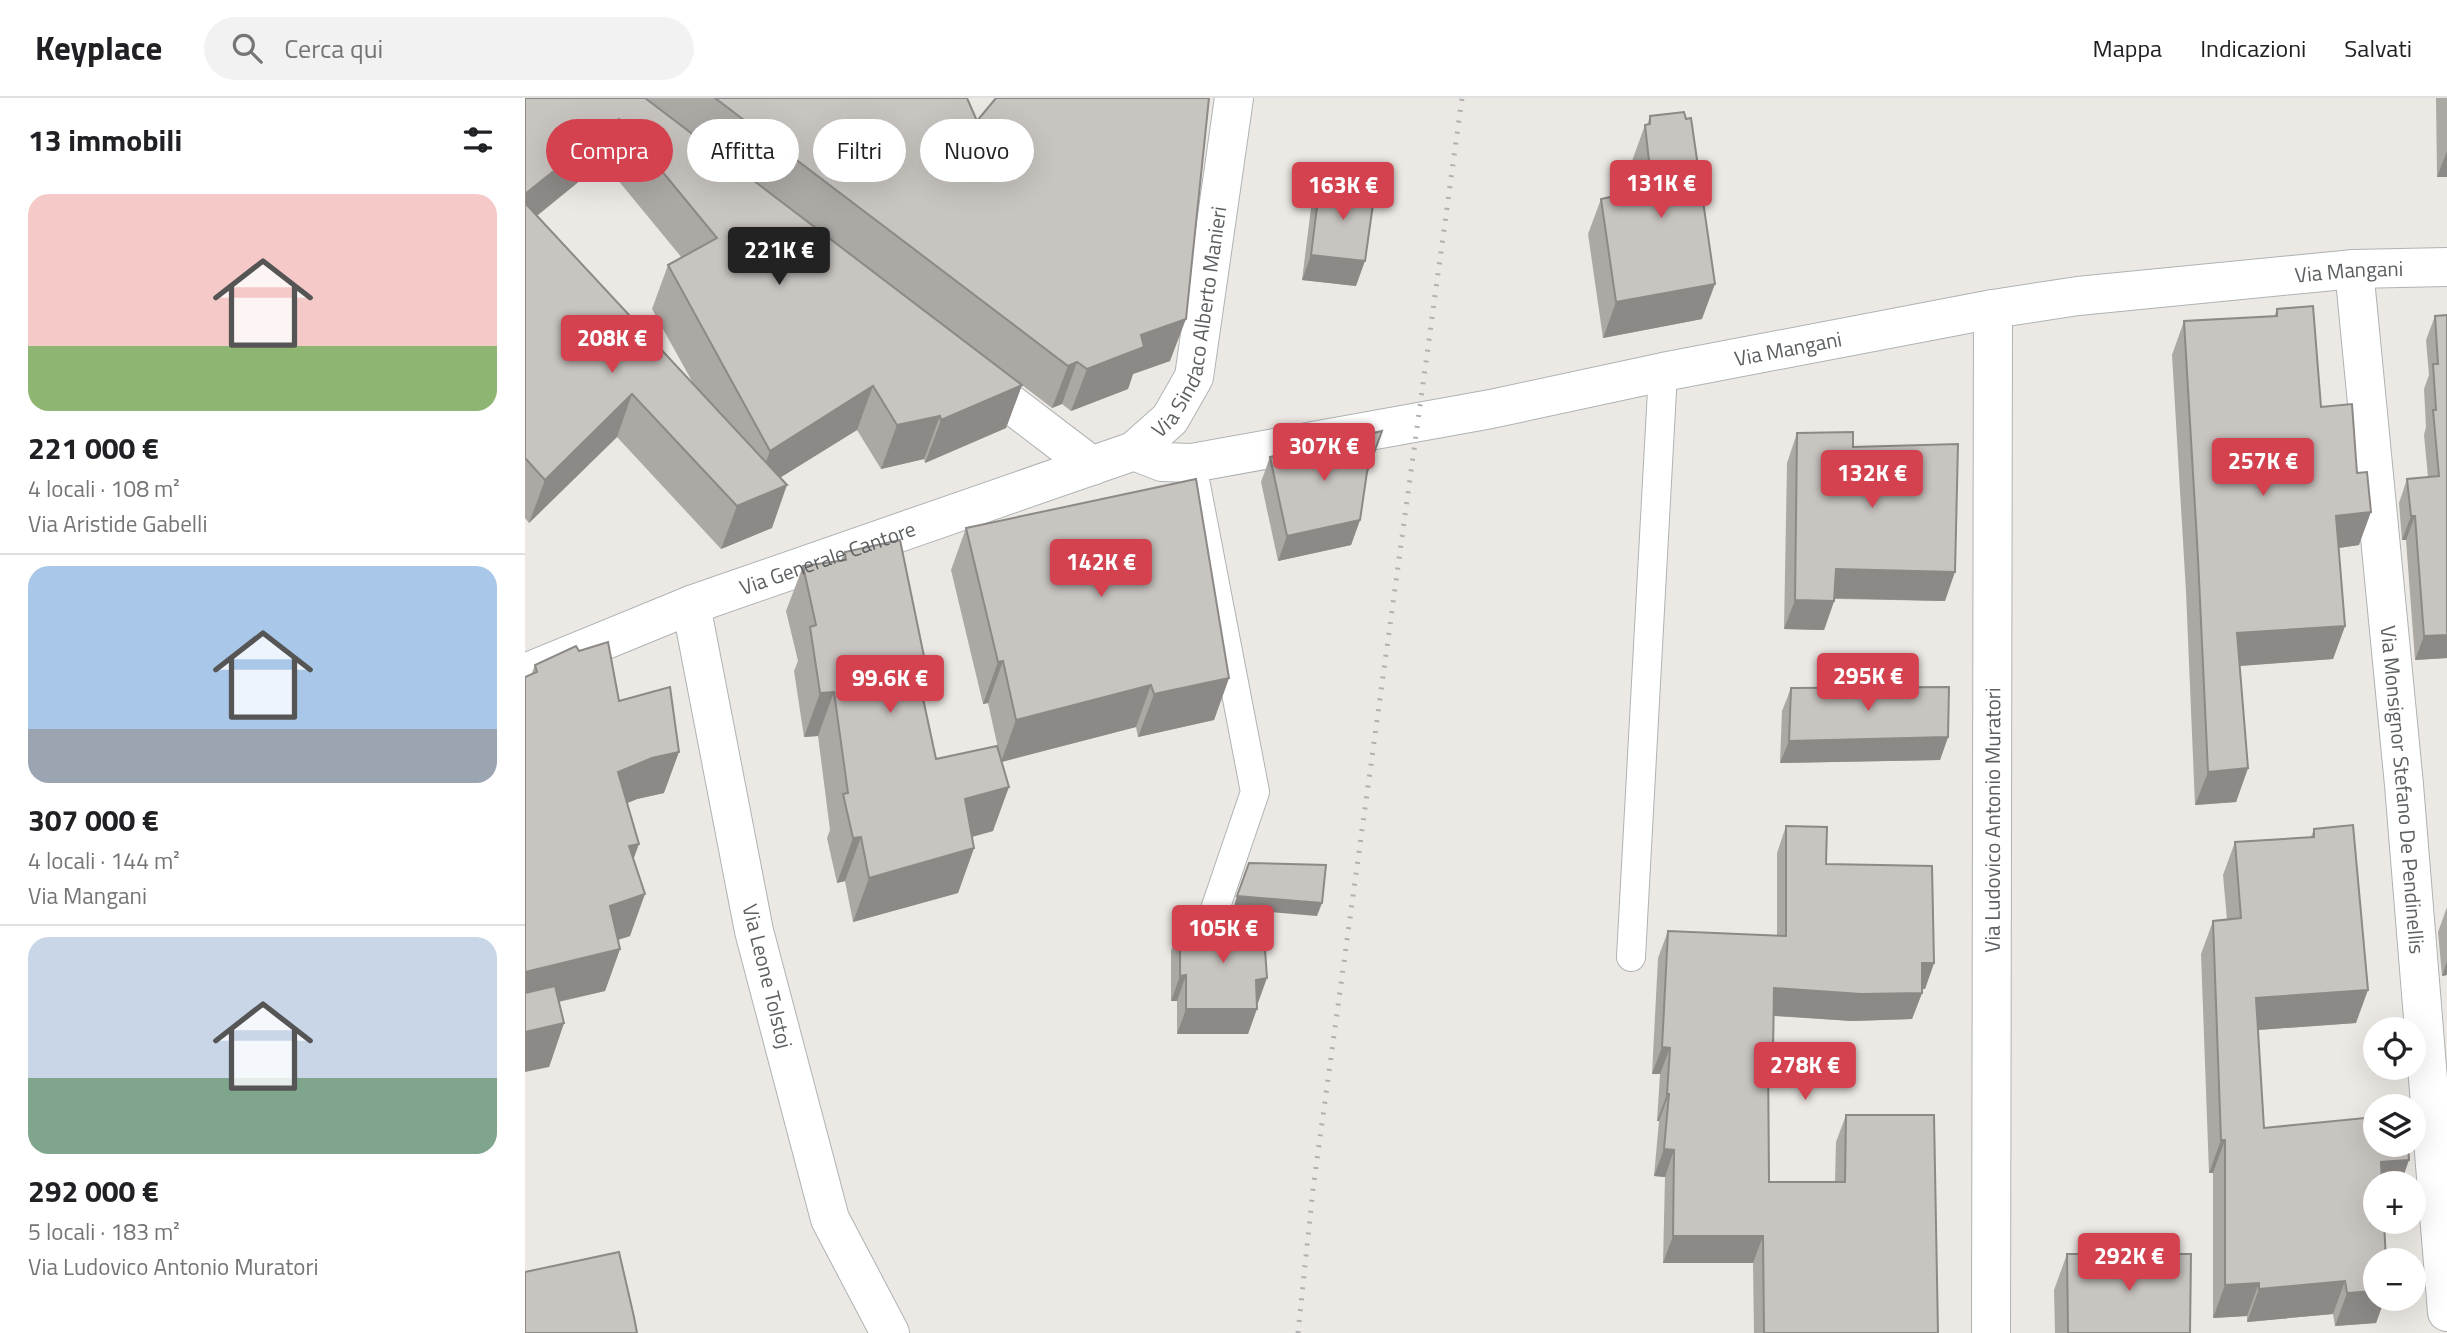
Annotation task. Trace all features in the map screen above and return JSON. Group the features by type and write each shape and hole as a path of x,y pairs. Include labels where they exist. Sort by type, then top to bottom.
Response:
{"street":[{"name":"Via Sindaco Alberto Manieri","path":"1135,451 1170,419 1194,377 1230,101"},
{"name":"Via Mangani","path":"1135,451 1162,462 1192,463 1479,411 1663,372 1993,309 2078,296 2354,269 2447,267"},
{"name":"Via Monsignor Stefano De Pendinellis","path":"2354,269 2404,785 2447,1312"},
{"name":"Via Ludovico Antonio Muratori","path":"1991,1333 1993,309"},
{"path":"949,357 1092,466"},
{"name":"Via Generale Cantore","path":"525,673 691,605 1135,451"},
{"name":"Via Leone Tolstoj","path":"691,605 754,931 830,1219 890,1333"}],"lane":[{"path":"1630,957 1663,372"},
{"path":"1192,463 1255,792 1211,920"}],"building":[{"path":"525,98 645,98 673,119 546,119 546,177 525,194"},
{"path":"715,98 967,98 976,119 920,119 920,182 1034,182 1034,119 979,119 996,98 1209,98 1186,319 1141,335 1144,347 1087,369 1077,362 1068,366 826,182 906,182 906,119 813,119 813,172 799,162 799,119 743,119"},
{"path":"1684,112 1686,119 1691,118 1715,284 1616,302 1601,199 1652,188 1645,125 1650,124 1650,116"},
{"path":"673,119 687,130 687,182 755,182 1022,385 941,420 940,416 897,425 873,386 770,451 668,265 717,238 671,182 673,182"},
{"path":"1320,183 1375,190 1365,261 1311,255"},
{"path":"525,203 787,485 737,506 632,394 545,480 525,458"},
{"path":"2313,306 2321,407 2352,404 2357,473 2367,472 2371,512 2336,516 2345,626 2237,633 2248,768 2208,772 2184,321 2277,316 2277,309"},
{"path":"2447,315 2447,635 2424,636 2415,516 2411,516 2407,479 2439,476 2433,410 2436,410 2433,364 2438,364 2435,316"},
{"path":"1382,431 1367,472 1360,520 1287,536 1270,457"},
{"path":"1853,432 1853,447 1958,444 1955,572 1836,569 1834,601 1795,600 1797,433"},
{"path":"1196,479 1229,678 1154,694 1151,685 1016,720 1003,661 998,662 966,528"},
{"path":"900,540 927,671 918,675 936,759 997,746 1009,787 965,799 974,848 869,878 861,837 853,838 843,794 848,793 834,692 820,693 810,627 816,625 803,566 846,560 845,552"},
{"path":"608,642 619,701 670,687 679,752 652,758 618,772 639,844 629,846 645,894 610,906 620,949 525,972 525,677 537,672 535,665 576,646 579,651"},
{"path":"1949,687 1948,737 1789,741 1791,688"},
{"path":"2353,825 2368,990 2256,998 2264,1128 2363,1118 2363,1157 2409,1157 2409,1160 2381,1162 2381,1171 2363,1171 2363,1234 2385,1234 2385,1248 2363,1248 2363,1292 2347,1293 2345,1281 2259,1289 2259,1283 2225,1285 2225,1140 2221,1140 2213,921 2241,918 2235,842 2314,837 2314,829"},
{"path":"1786,826 1827,827 1826,864 1932,866 1934,963 1922,963 1922,993 1861,994 1774,988 1773,1052 1768,1052 1769,1182 1845,1182 1846,1115 1934,1115 1938,1333 1764,1333 1763,1236 1673,1236 1674,1150 1664,1149 1670,1048 1662,1047 1668,931 1786,936"},
{"path":"1249,863 1326,865 1322,903 1237,896"},
{"path":"1263,921 1267,978 1256,980 1257,1009 1186,1009 1186,975 1180,976 1180,926"},
{"path":"555,986 564,1023 525,1032 525,993"},
{"path":"619,1252 637,1333 525,1333 525,1272"},
{"path":"2067,1254 2191,1254 2190,1333 2068,1333"}],"railway":[{"path":"1298,1333 1313,1189 1462,98"}]}
